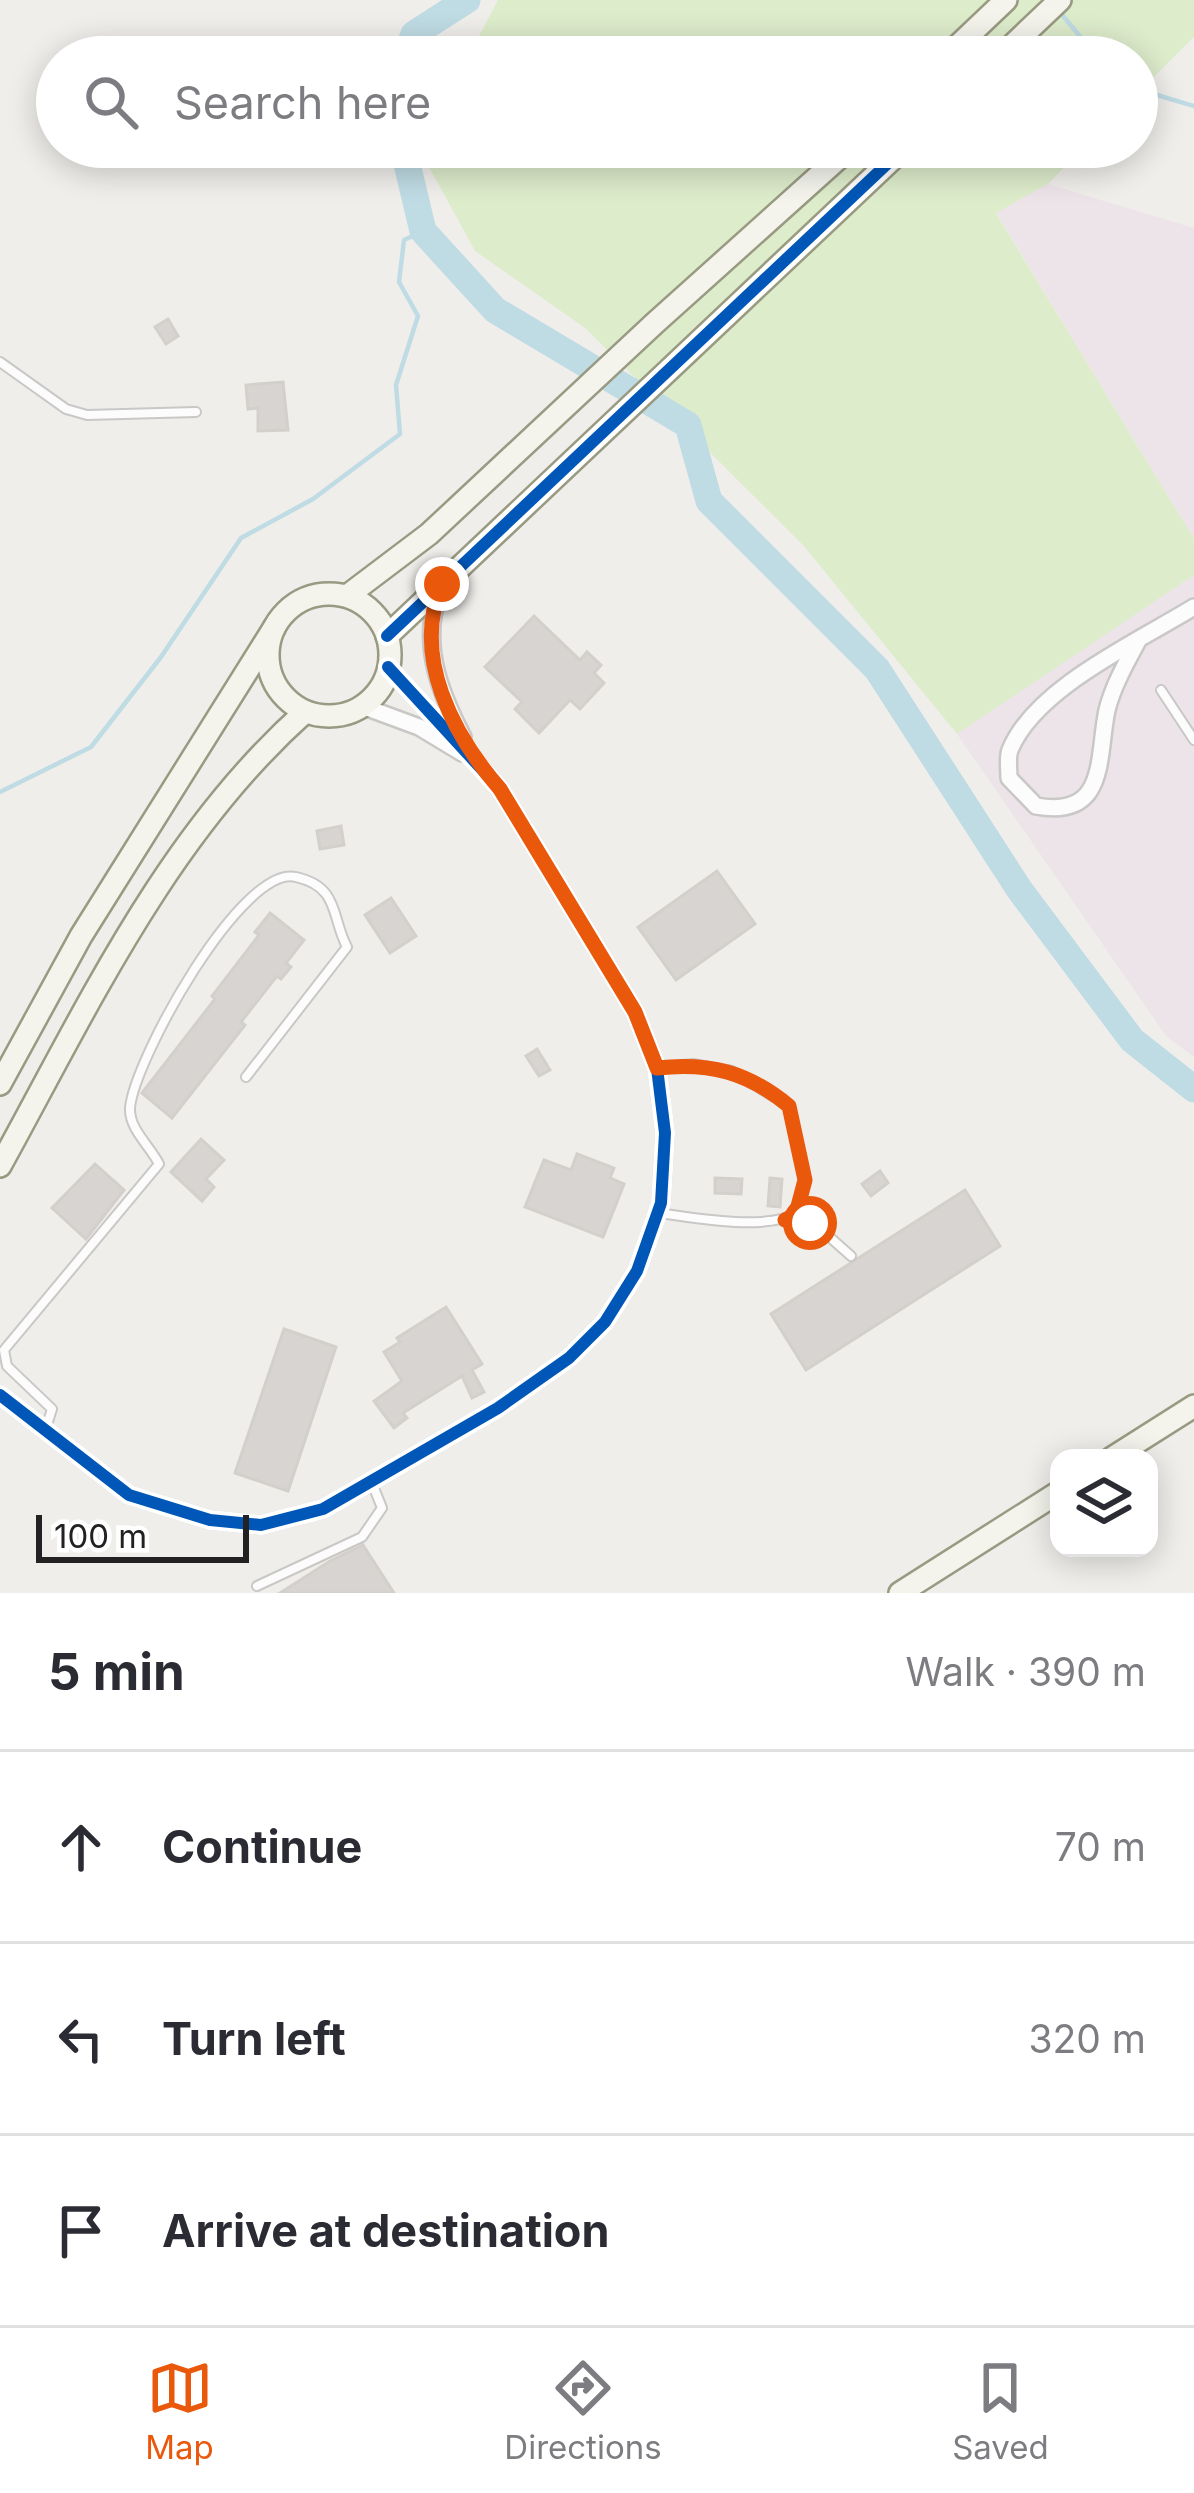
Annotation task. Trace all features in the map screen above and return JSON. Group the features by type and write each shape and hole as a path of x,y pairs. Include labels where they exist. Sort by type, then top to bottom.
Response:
{"street":[{"path":"968,36 1006,0"},
{"path":"1022,36 1060,0"},
{"path":"347,596 429,534 828,168"},
{"path":"387,637 883,168"},
{"path":"442,584 430,643 441,695 478,763"},
{"path":"0,1084 81,936 274,628 284,614 313,596 347,596 364,605 387,637 388,667 377,693 344,714 305,712 276,686 268,647 274,628"},
{"path":"1138,641 1107,708 1097,781 1084,798 1067,806 1036,806 1009,778 1008,753 1031,715 1076,680 1138,641 1194,607"},
{"path":"0,1395 129,1495 210,1520 261,1525 323,1510 498,1408 569,1358 605,1322 637,1271 658,1213 665,1133 657,1068 635,1012 500,789 388,667"},
{"path":"362,706 419,727 478,763"},
{"path":"0,1166 139,913 216,806 270,743 305,712"},
{"path":"1126,1449 1194,1406"},
{"path":"900,1593 1050,1498"}],"lane":[{"path":"0,362 55,403 87,415 196,412"},
{"path":"1161,690 1194,740"},
{"path":"45,1430 52,1409 7,1366 3,1356 7,1343 159,1164 129,1112 144,1061 212,943 260,890 286,875 299,877 323,891 335,905 347,946 247,1077"},
{"path":"657,1068 693,1064 732,1071 789,1106 805,1180 796,1214 785,1220"},
{"path":"658,1213 816,1225 851,1256"},
{"path":"257,1586 362,1538 382,1508 371,1481"}],"shaded area":[{"path":"1048,184 1194,228 1194,539 996,212"},
{"path":"1194,575 1194,1057 1166,1036 957,734"}],"green space":[{"path":"498,0 1194,0 1194,37 1158,73 1158,36 479,36"},
{"path":"430,168 1064,168 1048,184 996,213 1194,539 1194,575 957,734 803,545 585,328 475,251"}],"building":[{"path":"168,319 178,336 166,344 155,327"},
{"path":"283,382 288,430 258,431 258,408 248,409 246,385"},
{"path":"534,616 580,660 587,652 601,665 594,673 604,683 580,709 570,700 539,733 515,709 522,702 485,667"},
{"path":"341,826 344,845 320,849 317,831"},
{"path":"717,871 755,924 676,980 638,927"},
{"path":"391,898 416,936 390,953 365,915"},
{"path":"270,913 304,940 286,963 291,967 281,979 277,976 172,1118 142,1093 215,999 212,996"},
{"path":"537,1049 550,1070 539,1076 526,1056"},
{"path":"201,1139 224,1160 206,1179 214,1187 202,1201 171,1172"},
{"path":"577,1154 614,1168 610,1178 624,1184 603,1237 525,1207 544,1160 571,1170"},
{"path":"95,1164 124,1190 86,1239 52,1208"},
{"path":"880,1171 888,1183 871,1196 862,1184"},
{"path":"715,1178 742,1179 741,1194 715,1193"},
{"path":"770,1178 782,1179 780,1207 768,1206"},
{"path":"965,1190 1000,1246 806,1370 771,1314"},
{"path":"446,1307 482,1364 472,1370 484,1392 472,1398 462,1376 403,1413 407,1418 394,1428 374,1401 402,1381 384,1352 400,1342 397,1338"},
{"path":"284,1329 336,1347 288,1491 235,1473"},
{"path":"363,1545 394,1593 280,1593 330,1561"}],"waterway":[{"path":"413,36 467,0"},
{"path":"1059,11 1080,36"},
{"path":"1158,95 1194,106"},
{"path":"408,168 423,231 495,310 688,425 709,501 877,669 1019,889 1132,1040 1194,1089"},
{"path":"0,792 91,747 161,657 241,538 313,499 400,434 396,385 418,316 399,282 404,240 423,231"}],"cycle path":[{"path":"387,636 883,168"},
{"path":"0,1395 129,1495 210,1520 261,1525 323,1509 498,1408 569,1358 605,1322 637,1271 661,1203 665,1133 657,1068 635,1012 500,789 388,667"}],"route":[{"path":"442,584 430,643 441,695 478,763 500,789 635,1012 657,1068 693,1064 732,1071 789,1106 805,1180 796,1214 785,1220 810,1223"}]}
